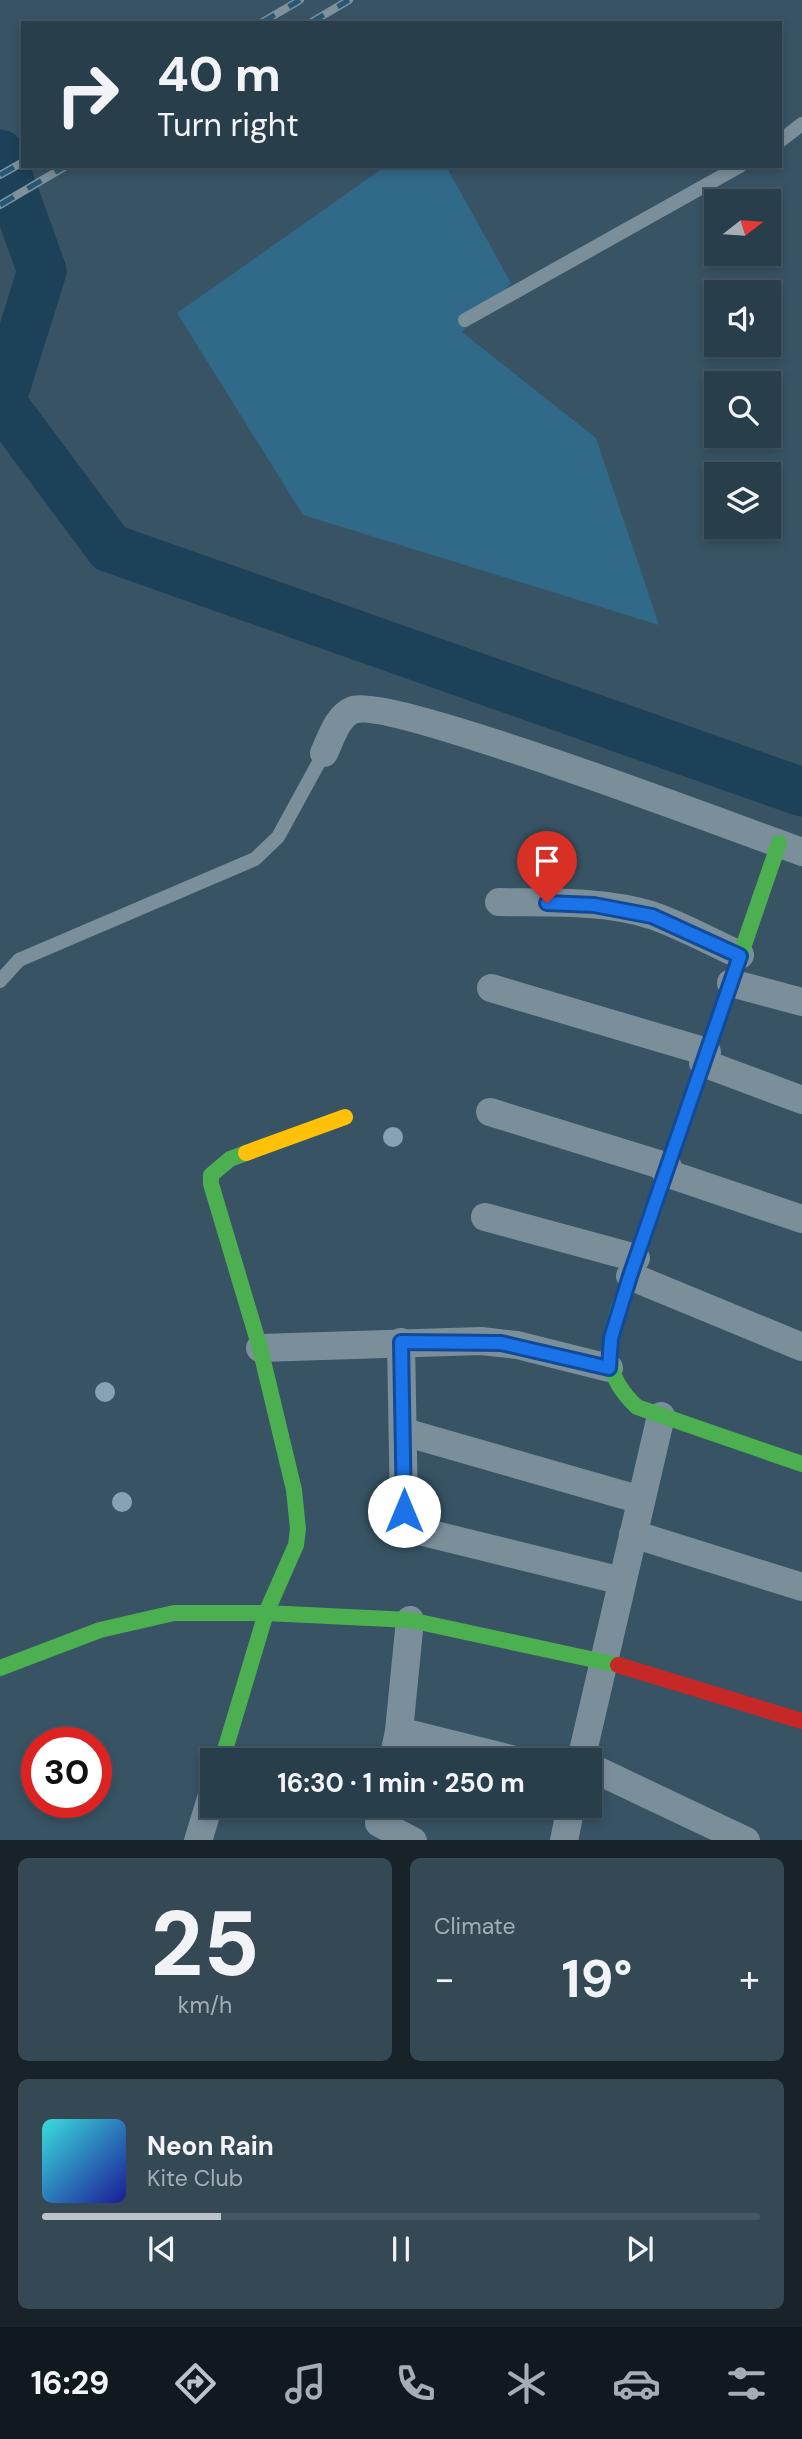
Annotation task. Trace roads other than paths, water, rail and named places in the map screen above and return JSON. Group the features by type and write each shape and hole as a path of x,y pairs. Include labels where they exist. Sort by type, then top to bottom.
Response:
{"street":[{"path":"324,753 344,716 353,710 376,709 500,744 790,848 740,956 633,1267 611,1338 609,1368 626,1399 637,1408 802,1464"},
{"path":"499,902 594,905 635,911 652,916 740,956"},
{"path":"731,983 802,1002"},
{"path":"491,988 705,1058 802,1100"},
{"path":"490,1112 667,1170 802,1219"},
{"path":"226,1748 266,1613 292,1554 298,1529 294,1490 260,1348 211,1184 211,1174 230,1159 345,1117"},
{"path":"485,1217 633,1267 802,1347"},
{"path":"260,1348 401,1342 501,1343 609,1368"},
{"path":"401,1342 404,1511 409,1525 415,1530 622,1581"},
{"path":"584,1748 661,1416"},
{"path":"404,1432 641,1500"},
{"path":"633,1534 802,1587"},
{"path":"0,1668 100,1630 147,1617 174,1613 266,1613 410,1620 604,1661 802,1721"},
{"path":"396,1748 400,1731 410,1620"},
{"path":"400,1731 467,1748"},
{"path":"602,1772 746,1840"},
{"path":"198,1840 205,1818"},
{"path":"564,1840 569,1818"},
{"path":"379,1823 412,1840"}],"lane":[{"path":"782,139 802,124"},
{"path":"465,320 736,168"},
{"path":"0,981 19,960 255,859 278,837 324,753"}],"waterway":[{"path":"0,154 42,271 1,402 110,548 802,792"}],"railway":[{"path":"264,21 300,0"},
{"path":"313,21 349,0"},
{"path":"0,175 21,163"},
{"path":"0,205 63,168"}]}
